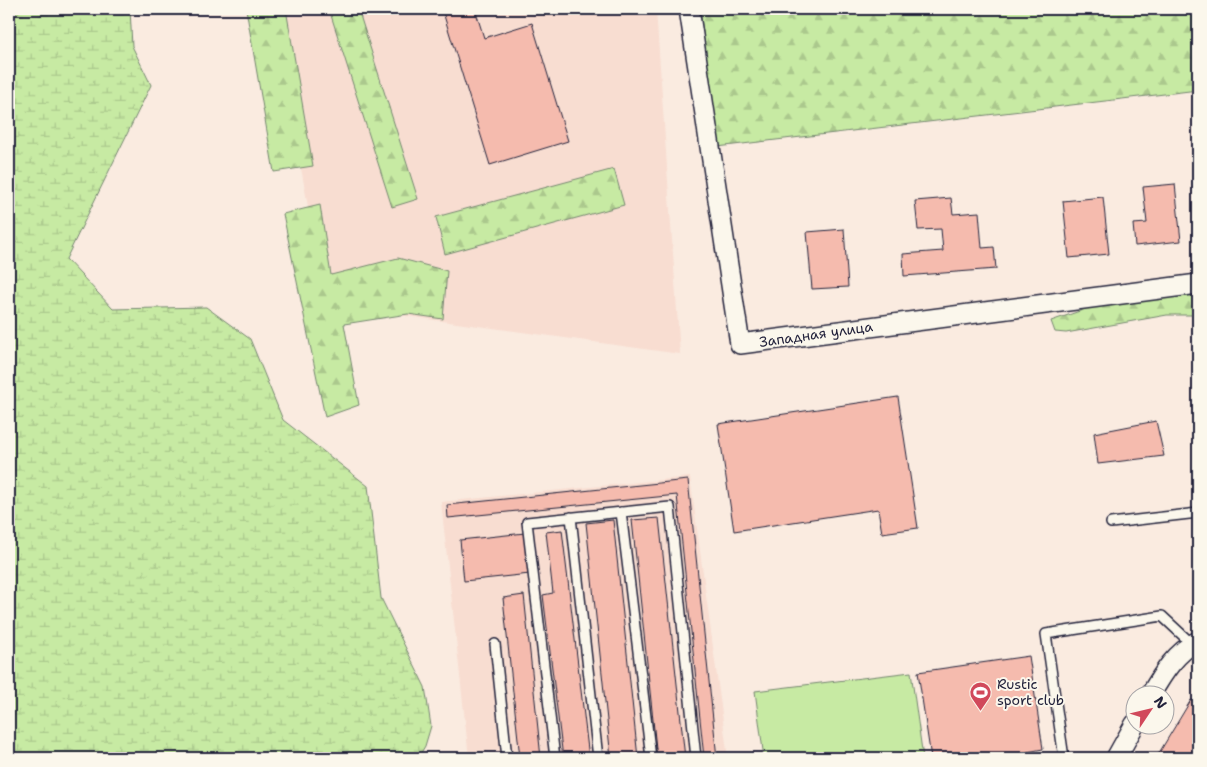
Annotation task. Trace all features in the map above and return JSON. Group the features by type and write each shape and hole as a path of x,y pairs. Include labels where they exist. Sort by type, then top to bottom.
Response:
{"street":[{"name":"Западная улица","path":"688,9 740,344 1198,284"},
{"path":"1157,684 1165,670 1195,642"},
{"path":"1116,758 1129,734"}],"lane":[{"path":"555,758 527,522 670,507 696,758"},
{"path":"621,512 650,758"},
{"path":"1111,523 1198,513"},
{"path":"571,517 598,758"},
{"path":"1064,758 1046,634 1162,616 1195,642"},
{"path":"495,644 507,758"}],"shaded area":[{"path":"272,9 656,9 680,354 326,305"},
{"path":"690,477 728,758 469,758 441,502"}],"green space":[{"path":"9,9 130,9 132,46 151,85 66,259 113,309 206,307 250,339 283,420 368,486 381,598 425,687 431,726 425,746 418,758 9,758"},
{"path":"246,9 286,9 313,166 274,172"},
{"path":"329,9 358,9 418,199 392,207"},
{"path":"700,9 1198,9 1198,90 717,147"},
{"path":"614,169 624,205 445,254 436,217"},
{"path":"320,205 331,275 398,258 447,271 443,319 408,314 344,324 359,405 325,417 283,214"},
{"path":"1198,295 1198,315 1167,315 1066,333 1055,332 1051,321 1100,304"},
{"path":"911,672 923,758 764,758 755,691"}],"building":[{"path":"442,9 475,9 484,38 532,23 568,141 490,165"},
{"path":"1175,184 1181,241 1135,246 1133,224 1147,223 1143,187"},
{"path":"1103,197 1109,254 1069,258 1063,201"},
{"path":"951,198 953,214 979,212 982,248 994,247 996,269 904,276 903,254 943,251 941,229 918,230 915,201"},
{"path":"844,229 848,287 812,289 807,232"},
{"path":"898,397 918,528 882,533 878,509 734,531 718,424"},
{"path":"1156,421 1164,456 1098,464 1094,433"},
{"path":"688,480 717,758 704,758 677,495 448,518 447,505"},
{"path":"659,518 685,758 657,758 632,520"},
{"path":"613,520 638,758 611,758 586,523"},
{"path":"562,530 589,758 563,758 543,595 553,593 546,532"},
{"path":"525,533 530,574 464,581 460,540"},
{"path":"524,595 541,758 520,758 503,598"},
{"name":"Rustic sport club","path":"1029,656 1043,749 1027,752 1028,758 931,758 918,672"},
{"path":"1191,700 1198,704 1198,758 1156,758 1170,734 1174,734 1174,728"}],"place":[{"name":"Rustic sport club","path":"981,711"}]}
